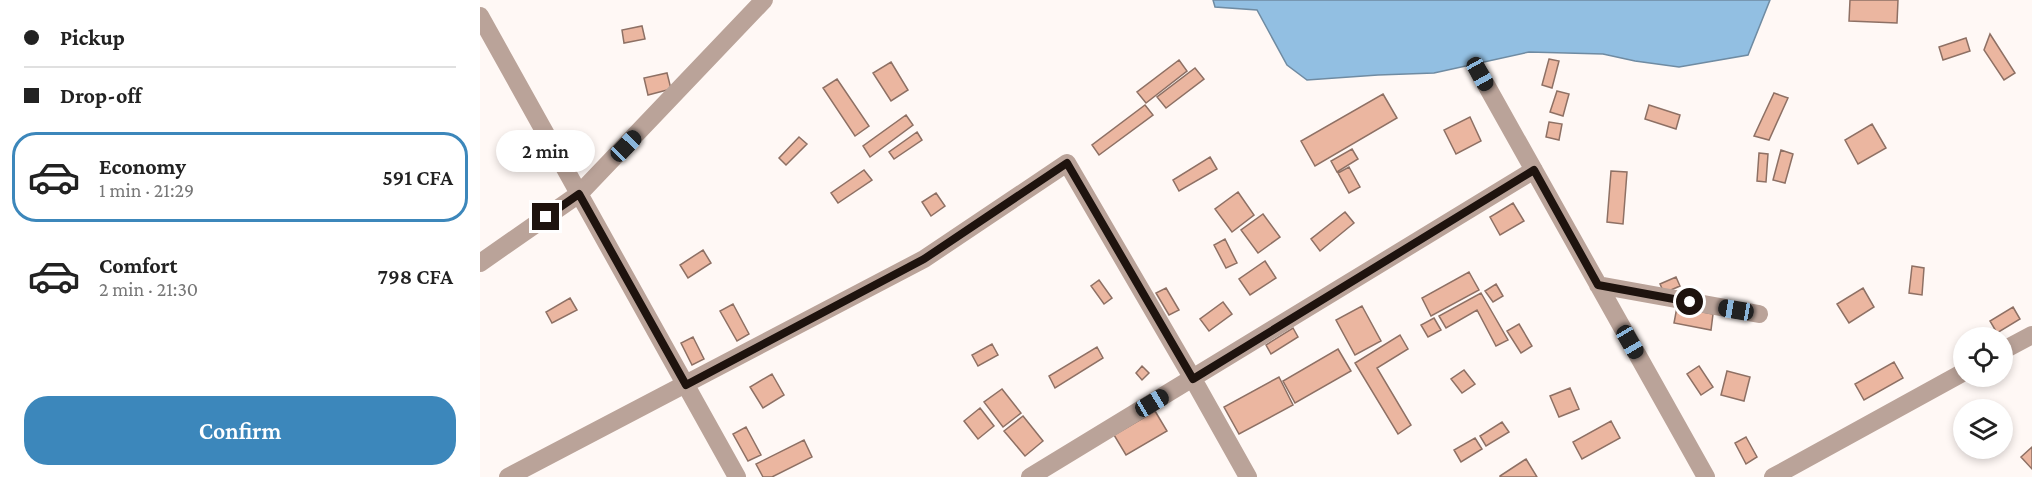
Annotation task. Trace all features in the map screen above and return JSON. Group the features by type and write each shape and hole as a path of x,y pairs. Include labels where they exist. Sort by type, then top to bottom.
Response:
{"street":[{"path":"480,263 579,194 764,0"},
{"path":"480,16 737,477"},
{"path":"1480,74 1706,477"},
{"path":"508,477 924,259 1067,163 1248,477"},
{"path":"1030,477 1534,170"},
{"path":"1598,285 1760,314"},
{"path":"2013,345 2032,335"},
{"path":"1773,477 1953,378"}],"water":[{"path":"1213,0 1770,0 1748,55 1679,67 1603,54 1529,52 1434,73 1307,80 1287,65 1257,10 1215,7"}],"building":[{"path":"1850,0 1898,0 1897,23 1849,21"},
{"path":"642,26 645,39 624,43 622,30"},
{"path":"1990,34 2015,73 2004,80 1984,50"},
{"path":"1966,38 1970,51 1943,60 1939,47"},
{"path":"1549,59 1559,61 1552,88 1542,85"},
{"path":"1179,60 1187,71 1146,103 1137,92"},
{"path":"891,62 908,90 891,101 873,73"},
{"path":"1195,68 1204,79 1166,108 1157,97"},
{"path":"667,73 671,89 648,95 644,78"},
{"path":"837,79 869,126 855,136 823,88"},
{"path":"1557,91 1569,94 1563,116 1550,112"},
{"path":"1774,93 1788,98 1769,140 1754,136"},
{"path":"1383,94 1397,118 1315,166 1301,141"},
{"path":"1145,105 1153,115 1099,155 1092,145"},
{"path":"1649,105 1680,115 1676,129 1645,119"},
{"path":"906,115 913,125 870,157 863,146"},
{"path":"1470,117 1481,141 1456,154 1444,130"},
{"path":"1549,122 1562,124 1559,140 1546,137"},
{"path":"1872,124 1886,148 1858,164 1845,140"},
{"path":"917,132 922,140 894,159 889,152"},
{"path":"799,137 807,144 786,165 779,158"},
{"path":"1352,149 1358,159 1337,172 1331,161"},
{"path":"1781,150 1793,154 1785,183 1773,180"},
{"path":"1759,153 1768,154 1766,182 1757,181"},
{"path":"1210,157 1217,169 1179,191 1173,180"},
{"path":"1349,167 1360,187 1349,193 1338,173"},
{"path":"864,170 872,180 838,203 831,193"},
{"path":"1611,171 1627,172 1623,224 1607,222"},
{"path":"1238,192 1254,215 1232,232 1215,209"},
{"path":"936,193 945,206 931,216 922,202"},
{"path":"1513,203 1524,221 1500,235 1490,217"},
{"path":"1345,212 1354,223 1320,251 1311,239"},
{"path":"1263,214 1280,237 1258,253 1241,230"},
{"path":"1225,239 1237,263 1226,268 1214,245"},
{"path":"703,250 711,263 688,278 680,265"},
{"path":"1265,261 1276,278 1250,295 1239,279"},
{"path":"1912,266 1924,268 1922,295 1909,293"},
{"path":"1469,272 1479,290 1431,316 1422,298"},
{"path":"1676,277 1680,286 1664,293 1660,284"},
{"path":"1099,280 1112,298 1104,304 1091,286"},
{"path":"1496,284 1503,296 1493,302 1485,291"},
{"path":"1166,288 1179,310 1169,315 1156,293"},
{"path":"1863,288 1874,307 1849,323 1837,304"},
{"path":"1481,293 1508,340 1496,346 1477,310 1446,328 1439,316"},
{"path":"570,298 577,310 552,323 546,312"},
{"path":"1223,302 1232,314 1209,331 1200,319"},
{"path":"733,304 749,334 737,341 720,311"},
{"path":"1362,306 1381,341 1355,355 1336,320"},
{"path":"1677,307 1713,314 1711,330 1674,323"},
{"path":"2013,307 2020,319 2007,327 1994,327 1990,321"},
{"path":"1434,318 1441,330 1428,337 1421,325"},
{"path":"1519,324 1532,346 1521,353 1507,331"},
{"path":"1293,328 1298,337 1271,354 1266,345"},
{"path":"1400,335 1408,349 1377,368 1411,425 1398,434 1355,363"},
{"path":"693,337 704,359 692,365 681,343"},
{"path":"992,344 998,355 978,366 972,355"},
{"path":"1097,347 1103,358 1055,388 1049,376"},
{"path":"1338,349 1351,371 1295,403 1283,381"},
{"path":"1894,362 1903,378 1864,400 1855,384"},
{"path":"1142,366 1149,373 1142,380 1136,373"},
{"path":"1699,366 1713,387 1701,395 1687,374"},
{"path":"1464,370 1475,384 1462,393 1451,379"},
{"path":"1727,371 1750,377 1744,401 1721,395"},
{"path":"772,374 784,395 763,408 750,387"},
{"path":"1279,377 1293,405 1239,434 1224,407"},
{"path":"1570,388 1579,409 1559,417 1550,396"},
{"path":"1002,389 1021,413 1003,427 984,402"},
{"path":"980,408 994,426 978,439 964,421"},
{"path":"1155,411 1167,431 1126,455 1114,435"},
{"path":"1023,416 1043,441 1025,456 1004,431"},
{"path":"1611,421 1620,438 1582,459 1573,442"},
{"path":"1502,422 1509,432 1486,446 1480,436"},
{"path":"746,427 761,455 748,461 733,434"},
{"path":"1746,437 1757,457 1746,464 1735,443"},
{"path":"1475,438 1482,449 1461,462 1454,450"},
{"path":"804,440 812,457 772,477 763,477 756,464"},
{"path":"2032,447 2032,469 2021,457"},
{"path":"1526,459 1537,477 1500,477 1500,476"}],"route":[{"path":"546,217 579,194 686,385 924,259 1067,163 1193,379 1534,170 1598,285 1690,302"}]}
